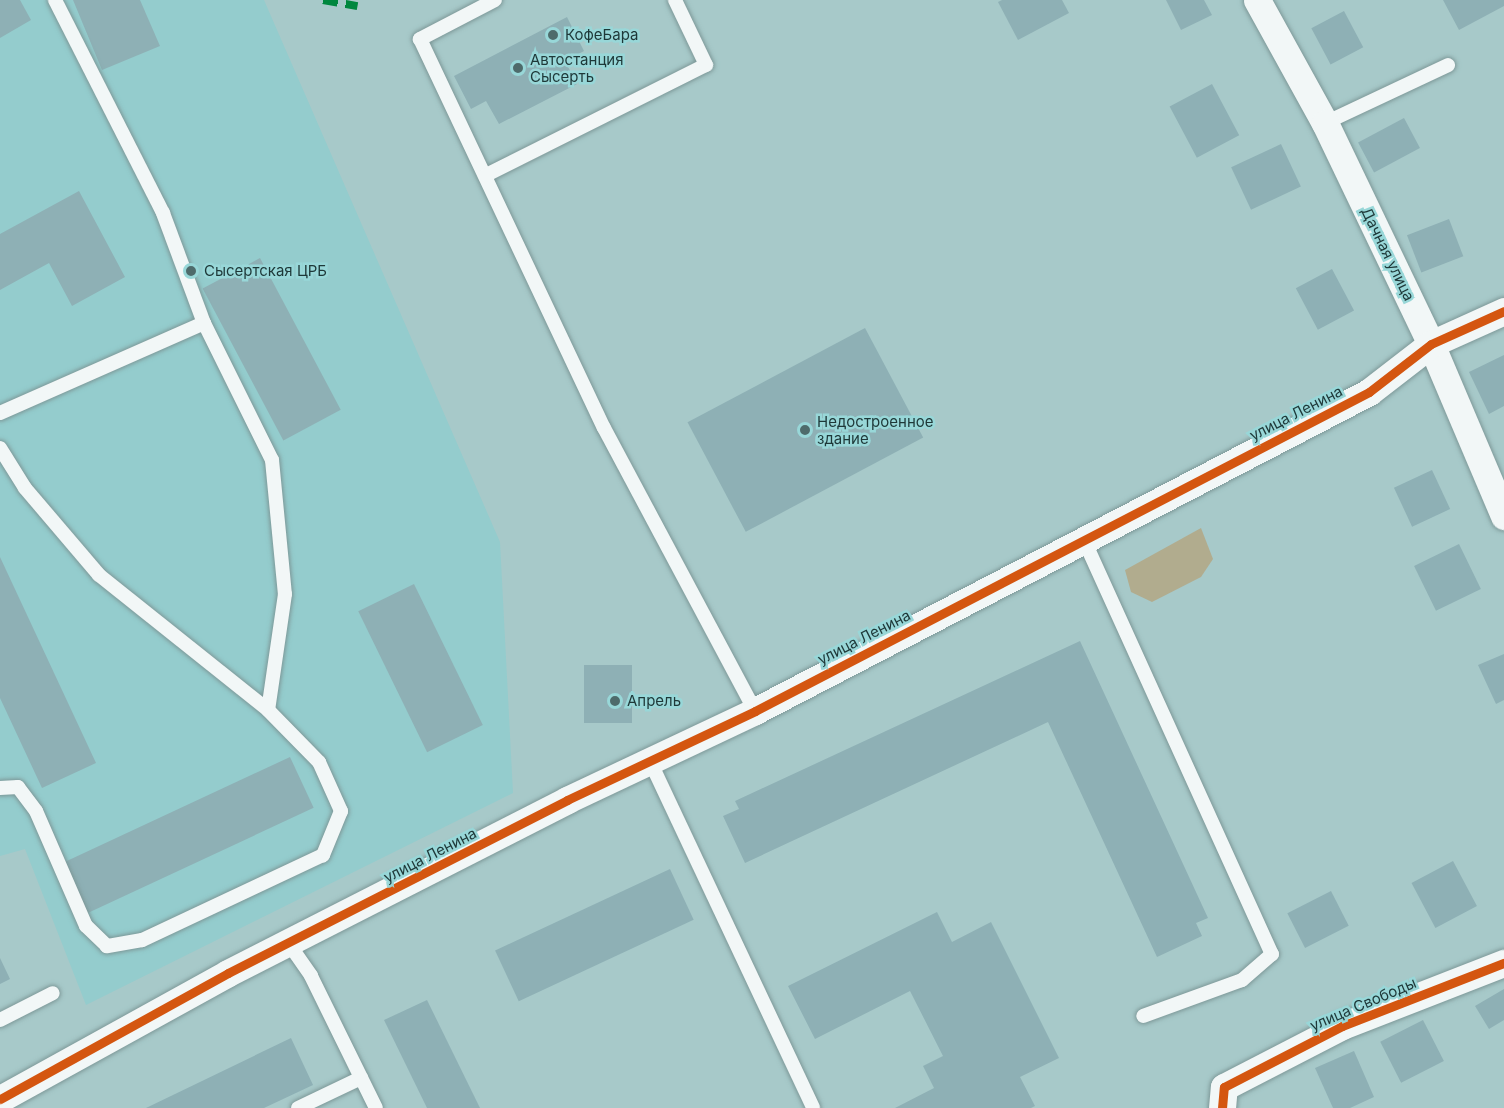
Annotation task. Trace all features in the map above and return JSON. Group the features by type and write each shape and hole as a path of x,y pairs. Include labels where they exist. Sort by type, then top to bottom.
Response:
{"street":[{"name":"Дачная улица","path":"1257,0 1325,123 1431,344 1504,516"},
{"name":"улица Ленина","path":"0,1099 228,973 289,944 567,800 755,711 1369,392 1431,344 1504,311"},
{"name":"улица Свободы","path":"1222,1108 1224,1087 1303,1046 1342,1026 1504,963"}],"lane":[{"path":"55,0 163,213 204,323 272,460 285,594 268,710"},
{"path":"495,0 420,39 604,428 755,711"},
{"path":"486,176 706,65 675,0"},
{"path":"1325,123 1448,65"},
{"path":"0,413 204,323"},
{"path":"0,448 25,488 99,575 268,710 319,762 341,811 323,855 142,940 108,946 86,926 36,811 18,787 0,788"},
{"path":"1084,540 1272,954 1242,980 1143,1016"},
{"path":"650,761 813,1108"},
{"path":"289,944 311,976 376,1108"},
{"path":"0,1020 53,993"},
{"path":"298,1108 361,1078"}],"shaded area":[{"name":"Сысертская ЦРБ","path":"0,0 264,0 500,542 513,793 86,1005 25,849 0,856"},
{"path":"1201,528 1213,559 1201,577 1152,602 1131,592 1125,570"}],"building":[{"path":"0,0 20,0 31,20 0,38"},
{"path":"73,0 140,0 160,46 102,70"},
{"path":"1002,0 1062,0 1069,13 1018,40 998,2"},
{"path":"1166,0 1204,0 1212,15 1181,30"},
{"path":"1443,0 1504,0 1504,6 1459,30"},
{"path":"1344,11 1363,47 1331,65 1311,28"},
{"name":"Автостанция Сысерть","path":"567,17 584,51 565,61 577,84 499,124 486,101 471,109 454,76"},
{"path":"1212,84 1239,135 1197,158 1170,107"},
{"path":"1404,118 1420,148 1374,172 1358,142"},
{"path":"1281,144 1301,187 1251,210 1231,167"},
{"path":"79,191 125,277 72,306 49,263 0,290 0,234"},
{"path":"1449,219 1463,256 1421,272 1407,235"},
{"path":"260,258 341,410 283,440 203,289"},
{"path":"1332,269 1354,310 1318,330 1296,288"},
{"name":"Недостроенное здание","path":"865,328 923,437 746,532 688,422"},
{"path":"1504,355 1504,406 1489,414 1469,372"},
{"path":"1432,470 1450,509 1412,527 1394,488"},
{"path":"1459,544 1481,589 1436,611 1414,566"},
{"path":"0,557 96,763 42,788 0,698"},
{"path":"414,584 483,725 427,752 358,611"},
{"path":"1080,641 1208,918 1196,923 1202,936 1157,957 1048,722 745,863 723,816 739,809 735,801"},
{"path":"1504,654 1504,700 1496,704 1478,665"},
{"path":"584,665 632,665 632,723 584,723"},
{"path":"290,757 314,808 86,914 63,863"},
{"path":"1453,861 1477,906 1435,928 1412,883"},
{"path":"670,869 694,920 519,1001 495,951"},
{"path":"1331,891 1349,926 1305,948 1287,913"},
{"path":"937,912 952,942 991,922 1059,1058 1020,1077 1035,1106 1031,1108 895,1108 934,1088 923,1066 943,1056 910,991 815,1039 788,986"},
{"path":"0,958 10,979 0,984"},
{"path":"1504,989 1504,1020 1489,1029 1475,1006"},
{"path":"427,1000 480,1108 427,1108 384,1020"},
{"path":"1423,1020 1444,1061 1401,1083 1380,1042"},
{"path":"291,1038 313,1085 264,1108 146,1108"},
{"path":"1354,1051 1374,1097 1350,1108 1333,1108 1315,1068"}],"marked path":[{"path":"323,0 357,6"}],"cycle path":[{"path":"0,1099 228,973 567,800 755,711 1369,392 1431,344 1504,311"},
{"path":"1222,1108 1224,1087 1342,1026 1504,963"}],"place":[{"name":"КофеБара","path":"553,35"},
{"name":"Автостанция Сысерть","path":"518,68"},
{"name":"Сысертская ЦРБ","path":"191,271"},
{"name":"Недостроенное здание","path":"805,430"},
{"name":"Апрель","path":"615,701"}]}
